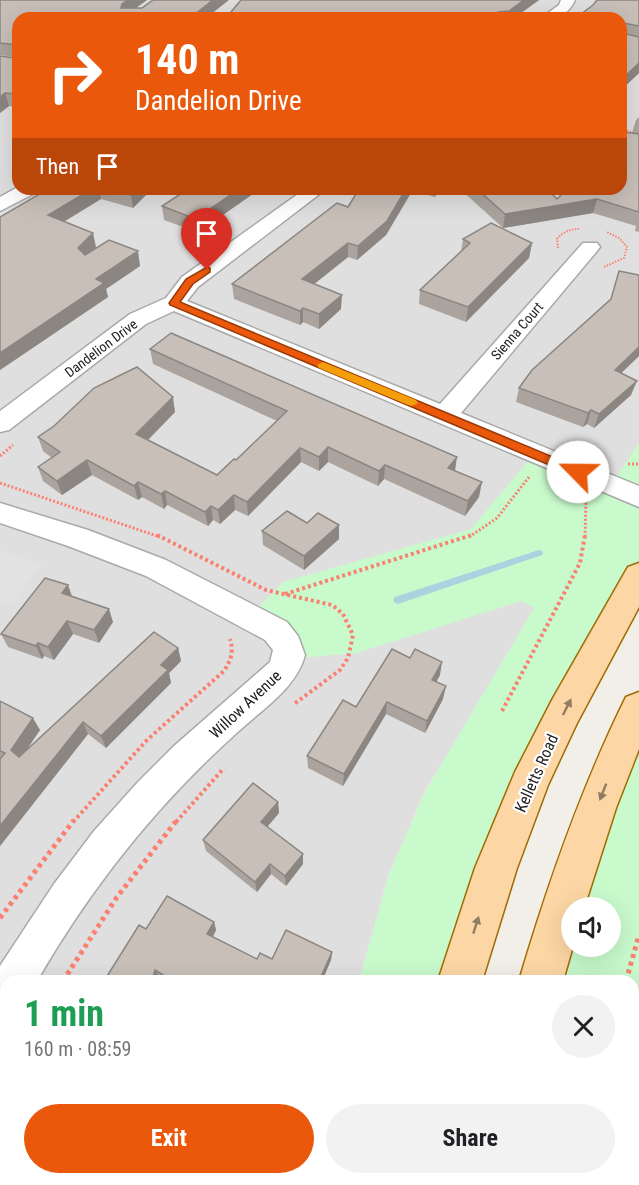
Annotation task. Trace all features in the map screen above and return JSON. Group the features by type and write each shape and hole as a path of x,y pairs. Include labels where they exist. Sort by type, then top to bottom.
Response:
{"main road":[{"name":"Kelletts Road","path":"462,975 493,876 540,759 602,640 639,576"},
{"path":"543,975 573,870 624,738 639,708"}],"street":[{"path":"557,12 565,7 568,0"},
{"path":"0,205 18,195"},
{"name":"Dandelion Drive","path":"0,424 138,319 174,303 190,282 309,195"},
{"name":"Sienna Court","path":"444,416 590,247"},
{"path":"174,303 639,497"},
{"name":"Willow Avenue","path":"0,513 78,538 156,568 276,631 288,643 290,651 289,658 281,672 174,770 114,837 57,915 18,975"}],"path":[{"path":"286,711 340,670 348,658 353,635 343,614 332,605 284,594 452,544 471,536 497,518 529,477"},
{"path":"502,711 580,563 586,529 586,501"},
{"path":"0,918 70,822 109,778 182,708 226,671 234,653 232,641 227,636"},
{"path":"67,975 130,880 186,808 229,763"},
{"path":"628,975 639,935"}],"shaded area":[{"path":"0,0 639,0 639,449 425,791 389,874 361,975 0,975"},
{"path":"0,550 42,564 11,604 0,601"}],"green space":[{"path":"639,442 639,576 463,975 361,975 389,874 425,792 534,608 521,601 357,653 289,659 249,617 283,582 471,529 534,454 611,486"},
{"path":"639,708 639,975 543,975 561,925 561,957 621,957 621,897 571,897"}],"building":[{"path":"0,0 128,0 122,4 121,8 142,8 153,0 213,0 198,12 12,12 12,44 0,43"},
{"path":"241,0 524,0 509,11 498,12 231,12"},
{"path":"597,0 639,0 639,26 627,24 627,12 584,12"},
{"path":"627,34 639,37 639,63 627,74"},
{"path":"0,56 12,58 12,94 5,93 0,97"},
{"path":"627,132 639,134 639,212 597,199 505,214 484,195 553,195 557,199 561,195 627,195"},
{"path":"38,195 82,195 48,215 93,233 78,248 85,255 109,240 138,251 96,279 104,283 0,353 0,217"},
{"path":"179,195 230,195 185,226 183,223 188,216 162,206"},
{"path":"355,195 402,195 387,221 358,246 348,243 302,279 342,295 319,314 303,308 300,311 232,284 337,203 348,207"},
{"path":"491,223 532,243 468,307 420,290 470,243 463,239"},
{"path":"619,271 639,275 639,347 615,370 637,381 599,414 591,410 588,413 519,388 532,370 611,299"},
{"path":"171,333 457,457 448,468 482,482 468,501 385,465 379,471 328,447 319,457 300,448 247,502 234,495 218,510 211,506 205,512 165,491 161,494 138,482 134,486 87,460 57,481 38,467 60,452 38,437 54,426 94,388 137,367 173,397 136,434 217,475 287,411 150,349"},
{"path":"287,511 307,523 318,513 339,525 304,556 262,531"},
{"path":"45,578 68,585 62,593 109,609 94,630 67,621 48,647 38,643 36,646 1,634"},
{"path":"154,632 178,648 161,665 168,670 101,736 83,722 0,826 0,759 5,753 0,751 0,701 33,718 11,750 19,757"},
{"path":"392,649 410,658 415,649 442,662 432,680 446,686 427,721 387,702 344,774 307,756 343,700 356,707"},
{"path":"253,783 278,802 261,822 303,854 285,876 270,864 255,882 203,840"},
{"path":"167,896 214,922 207,934 257,959 260,953 272,959 286,930 332,952 322,975 163,975 155,970 154,975 108,975 139,925 146,929"}],"waterway":[{"path":"398,600 539,553"}],"slow traffic":[{"path":"323,365 412,403"}],"route":[{"path":"207,270 183,289 174,303 578,472"}]}
